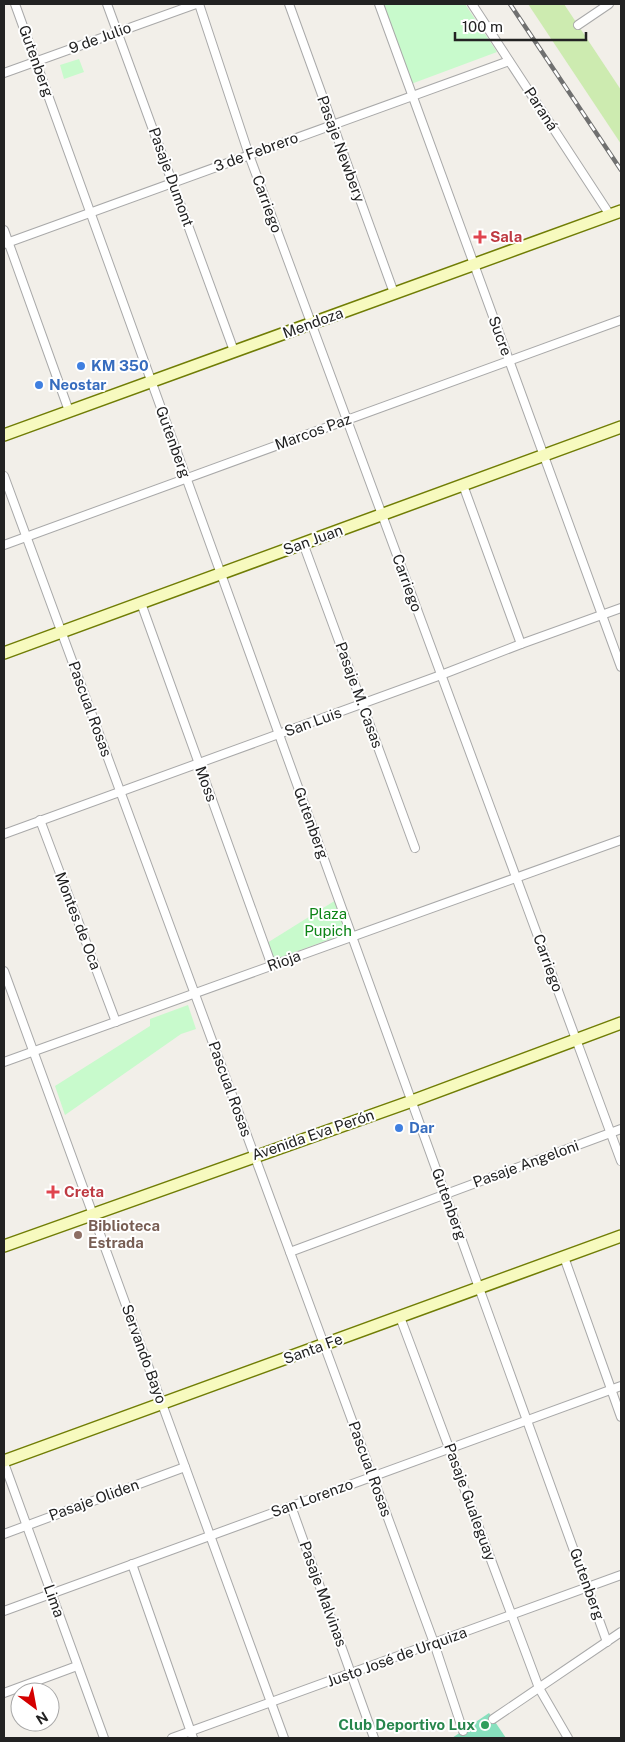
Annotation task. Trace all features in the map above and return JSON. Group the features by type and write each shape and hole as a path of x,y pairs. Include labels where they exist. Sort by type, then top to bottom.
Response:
{"main road":[{"name":"Mendoza","path":"4,435 621,211"},
{"name":"San Juan","path":"4,653 621,427"},
{"name":"Avenida Eva Perón","path":"4,1246 412,1101 621,1023"},
{"name":"Santa Fe","path":"4,1462 621,1236"}],"street":[{"name":"Gutenberg","path":"15,4 607,1642"},
{"name":"Pasaje Dumont","path":"107,4 234,351"},
{"name":"9 de Julio","path":"4,73 197,4"},
{"name":"Carriego","path":"197,4 249,155 621,1161"},
{"name":"Pasaje Newbery","path":"289,4 394,293"},
{"name":"Sucre","path":"379,4 621,667"},
{"name":"Paraná","path":"472,4 610,215"},
{"path":"578,25 609,4"},
{"name":"3 de Febrero","path":"6,243 509,61"},
{"path":"4,230 6,243 69,411"},
{"name":"Marcos Paz","path":"4,545 621,320"},
{"name":"Pascual Rosas","path":"4,476 373,1476 434,1643 463,1731"},
{"path":"463,485 521,644"},
{"name":"Pasaje M. Casas","path":"303,543 415,848"},
{"name":"Moss","path":"141,603 272,966"},
{"name":"San Luis","path":"4,834 621,608"},
{"name":"Montes de Oca","path":"40,820 116,1022"},
{"name":"Rioja","path":"4,1062 621,840"},
{"name":"Servando Bayo","path":"4,971 284,1738"},
{"name":"Pasaje Angeloni","path":"290,1252 621,1129"},
{"path":"564,1257 621,1417"},
{"name":"Pasaje Gualeguay","path":"400,1317 539,1688 568,1738"},
{"name":"San Lorenzo","path":"4,1611 621,1386"},
{"name":"Lima","path":"4,1462 104,1738"},
{"name":"Pasaje Oliden","path":"4,1534 185,1467"},
{"name":"Pasaje Malvinas","path":"291,1506 374,1738"},
{"path":"132,1564 192,1735"},
{"name":"Justo José de Urquiza","path":"172,1738 192,1735 271,1702 621,1576"},
{"path":"493,1719 621,1632"},
{"path":"4,1693 77,1666"}],"green space":[{"path":"383,4 465,4 497,52 411,84"},
{"path":"528,4 564,4 621,90 621,144"},
{"path":"79,59 84,72 64,79 60,65"},
{"name":"Plaza Pupich","path":"336,900 347,933 273,960 267,943"},
{"path":"188,1005 196,1029 181,1034 65,1115 55,1086 150,1026 150,1019"},
{"name":"Club Deportivo Lux","path":"489,1713 506,1738 452,1738"}],"railway":[{"path":"510,4 621,170"}],"place":[{"name":"Sala","path":"480,237"},
{"name":"KM 350","path":"81,366"},
{"name":"Neostar","path":"39,385"},
{"name":"Dar","path":"399,1128"},
{"name":"Creta","path":"53,1192"},
{"name":"Biblioteca Estrada","path":"78,1235"},
{"name":"Club Deportivo Lux","path":"485,1725"}]}
